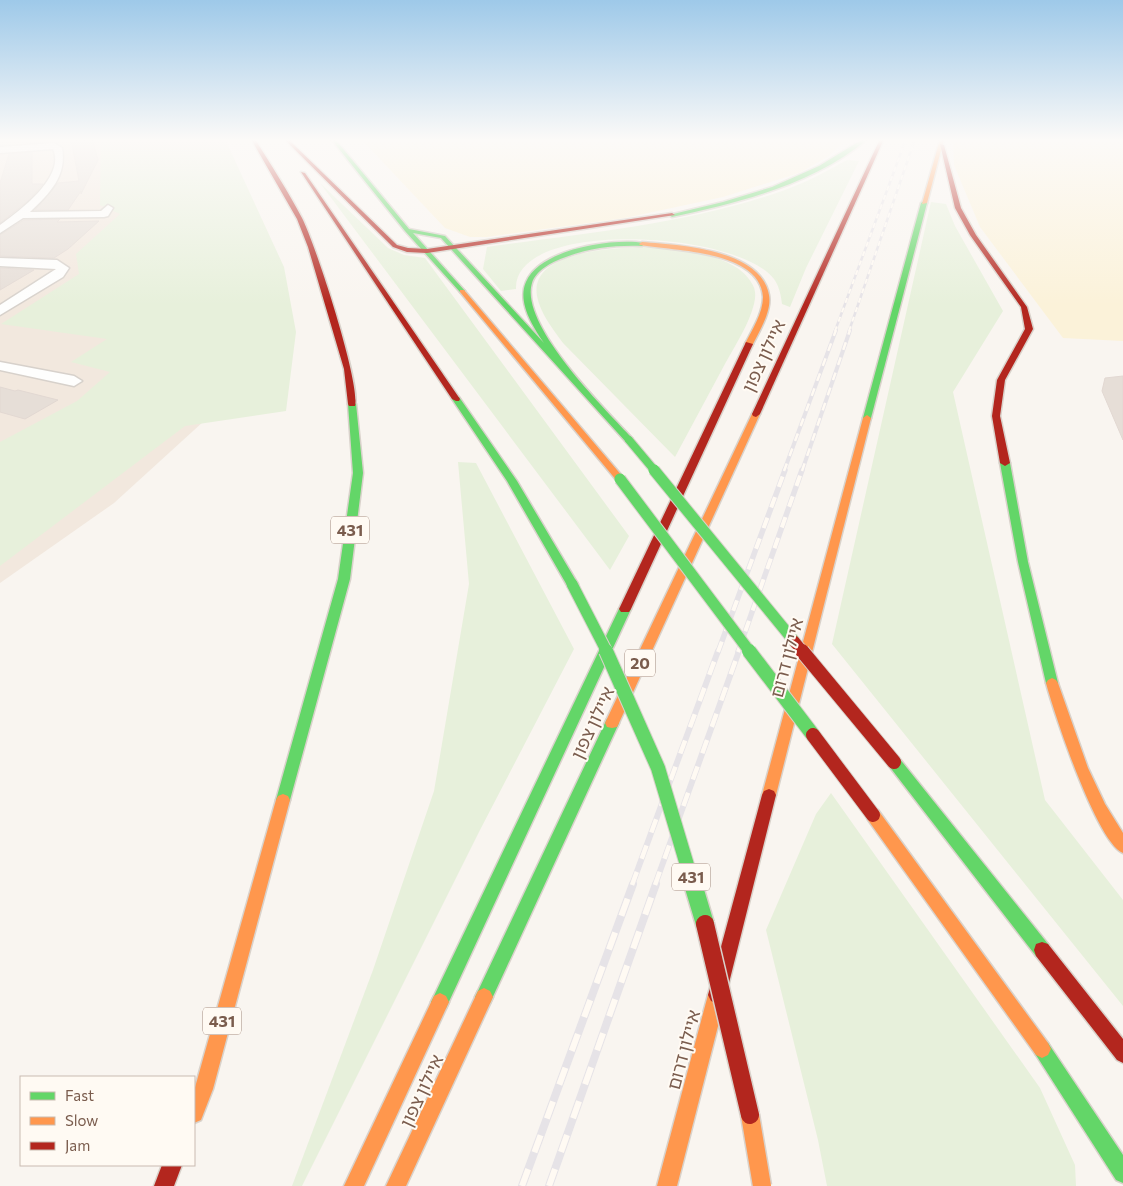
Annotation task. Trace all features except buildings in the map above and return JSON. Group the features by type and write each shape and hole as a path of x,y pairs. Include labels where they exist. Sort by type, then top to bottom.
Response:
{"main road":[{"name":"431","path":"195,1111 204,1089 344,578 358,473 357,440 348,369 311,247 300,219 286,194"},
{"name":"431","path":"318,194 512,481 572,584 612,662 658,768 704,918 750,1116 762,1186"},
{"path":"342,194 395,246 407,250 426,252 629,222 739,199 753,194"},
{"path":"378,194 426,252 467,296 620,479 873,815 1045,1054 1123,1173"},
{"name":"איילון צפון","path":"396,1186 857,194"},
{"name":"איילון דרום","path":"666,1186 926,194"},
{"path":"953,194 964,220 1024,307 1029,329 1001,380 996,416 1022,562 1043,652 1061,716 1103,817 1123,846"},
{"path":"407,230 458,242 489,243"},
{"path":"443,237 482,282 566,369 629,440 894,762 1123,1054"},
{"path":"354,1186 762,317 766,294 765,288 756,274 740,263 717,254 679,246 612,244 584,248 557,255 541,265 532,275 527,295 534,320 566,369"},
{"path":"164,1186 172,1166"}],"street":[{"path":"0,230 35,201 40,194"},
{"path":"19,215 104,214 108,208"},
{"path":"0,262 57,264 63,268 59,274 0,311"},
{"path":"0,366 74,381"}],"shaded area":[{"path":"0,194 224,194 238,390 114,503 0,583"}],"green space":[{"path":"100,194 251,194 284,267 296,332 286,411 185,426 0,566 0,442 77,401 110,372 71,362 107,339 1,324 79,274 76,254 120,214 100,205"},
{"path":"329,194 332,194 388,248 404,255 425,258 629,536 610,570"},
{"path":"772,194 842,194 806,268 790,307 782,304 780,291 774,279 752,263 718,250 676,242 630,239 587,242 550,251 525,266 516,289 501,291 483,269 487,247 638,226 749,202"},
{"path":"931,202 946,204 955,226 1003,311 953,392 1045,800 1123,900 1123,1006 832,644"},
{"path":"642,247 685,251 717,258 731,264 742,272 753,285 755,293 754,304 746,326 675,457 563,343 544,315 537,296 538,281 546,270 559,261 594,251"},
{"path":"458,462 476,463 574,649 480,830 302,1186 292,1186 373,970 434,791 469,584"},
{"path":"831,793 1040,1088 1075,1165 1076,1186 827,1186 818,1140 766,930 816,814"}],"sand":[{"path":"413,194 731,194 625,218 487,237 470,237 445,228"},
{"path":"966,194 1123,194 1123,341 1063,338 980,227"}],"railway":[{"path":"835,331 886,194"},
{"path":"849,331 896,194"},
{"path":"784,471 836,330"},
{"path":"802,471 850,330"},
{"path":"718,652 785,470"},
{"path":"738,652 802,470"},
{"path":"632,885 718,651"},
{"path":"655,885 739,651"},
{"path":"522,1186 633,884"},
{"path":"549,1186 656,884"}],"traffic: fast":[{"path":"378,194 407,230 462,291"},
{"path":"672,215 754,194"},
{"path":"867,418 924,203"},
{"path":"407,230 443,237 629,440"},
{"path":"566,369 533,318 527,299 529,283 538,270 552,260 570,253 610,245 642,244"},
{"path":"456,399 512,481 572,584"},
{"path":"283,800 344,579 358,473 352,404"},
{"path":"629,440 794,641"},
{"path":"1005,463 1023,562 1052,683"},
{"path":"620,479 813,735"},
{"path":"572,584 612,662 658,768 705,924"},
{"path":"440,1002 625,609"},
{"path":"484,997 612,723"},
{"path":"894,762 1042,950"},
{"path":"1042,1049 1123,1173"}],"traffic: slow":[{"path":"924,203 926,194"},
{"path":"642,244 715,254 734,261 750,270 761,281 766,302 749,344"},
{"path":"462,291 620,479"},
{"path":"612,723 756,414"},
{"path":"769,795 867,418"},
{"path":"1052,683 1065,726 1081,768 1100,808 1123,846"},
{"path":"195,1111 204,1089 283,800"},
{"path":"873,815 1042,1049"},
{"path":"667,1186 717,995"},
{"path":"396,1186 484,997"},
{"path":"354,1186 440,1002"},
{"path":"750,1115 762,1186"}],"traffic: jam":[{"path":"286,194 300,219 311,247 348,369 352,404"},
{"path":"317,194 456,399"},
{"path":"342,194 395,246 407,250 427,251 672,215"},
{"path":"756,414 857,194"},
{"path":"955,194 958,208 973,235 1024,307 1029,329 1001,380 996,416 1005,463"},
{"path":"625,609 749,344"},
{"path":"794,641 894,762"},
{"path":"813,735 873,815"},
{"path":"717,995 769,795"},
{"path":"705,924 750,1115"},
{"path":"1042,950 1123,1054"},
{"path":"164,1186 172,1166"}]}
